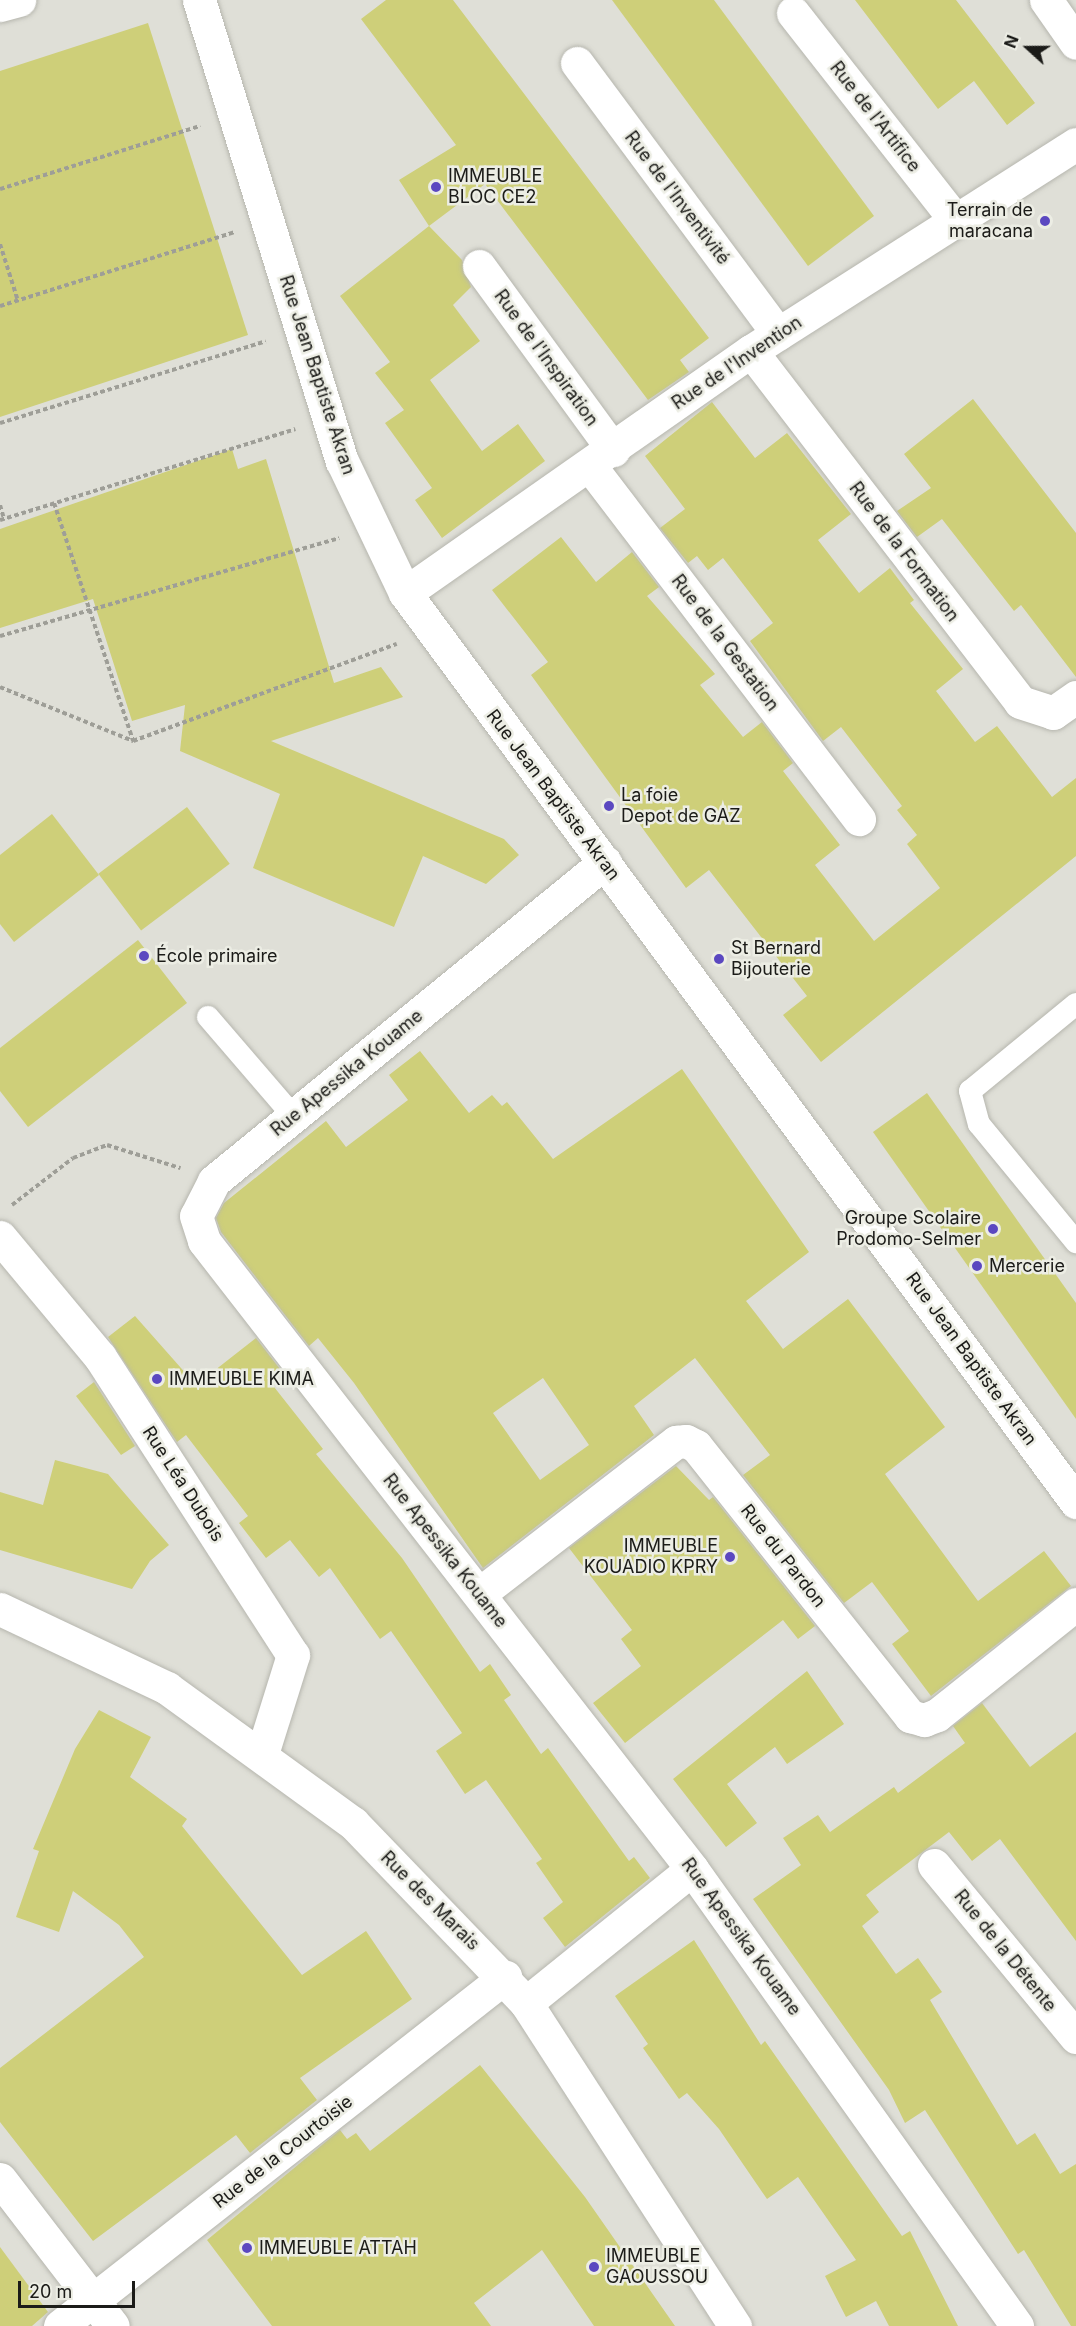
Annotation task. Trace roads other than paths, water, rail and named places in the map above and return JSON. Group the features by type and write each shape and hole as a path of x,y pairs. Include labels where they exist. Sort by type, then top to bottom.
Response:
{"street":[{"path":"0,6 19,0"},
{"name":"Rue Jean Baptiste Akran","path":"199,0 330,419 371,528 405,593 429,633 605,862 1076,1502"},
{"path":"1046,0 1076,43"},
{"name":"Rue de l'Artifice","path":"793,13 956,221"},
{"name":"Rue de l'Inventivité","path":"576,63 778,334"},
{"name":"Rue de l'Invention","path":"405,593 602,458 751,351 1076,144"},
{"name":"Rue de l'Inspiration","path":"479,266 602,458"},
{"name":"Rue de la Formation","path":"751,351 1020,702 1053,713 1076,697"},
{"name":"Rue de la Gestation","path":"602,458 859,819"},
{"name":"Rue Apessika Kouame","path":"605,862 214,1181 196,1216 204,1241 692,1869 1017,2326"},
{"name":"Rue Léa Dubois","path":"3,1226 100,1357 293,1655 262,1754"},
{"name":"Rue du Pardon","path":"479,1594 676,1442 686,1441 696,1446 910,1716 924,1720 937,1715 1076,1604"},
{"name":"Rue des Marais","path":"0,1609 167,1688 262,1754 353,1823 506,1977 526,2003 735,2326"},
{"name":"Rue de la Détente","path":"934,1865 1076,2037"},
{"path":"526,2003 692,1869"},
{"name":"Rue de la Courtoisie","path":"60,2326 104,2314 506,1977"},
{"path":"0,2179 104,2314"}],"lane":[{"path":"1076,1004 970,1091 979,1124 1076,1242"},
{"path":"208,1017 294,1117"}],"place":[{"name":"IMMEUBLE BLOC CE2","path":"436,187"},
{"name":"Terrain de maracana","path":"1045,221"},
{"name":"La foie Depot de GAZ","path":"609,806"},
{"name":"École primaire","path":"144,956"},
{"name":"St Bernard Bijouterie","path":"719,959"},
{"name":"Groupe Scolaire Prodomo-Selmer","path":"993,1229"},
{"name":"Mercerie","path":"977,1266"},
{"name":"IMMEUBLE KIMA","path":"157,1379"},
{"name":"IMMEUBLE KOUADIO KPRY","path":"730,1557"},
{"name":"IMMEUBLE ATTAH","path":"247,2248"},
{"name":"IMMEUBLE GAOUSSOU","path":"594,2267"}]}
